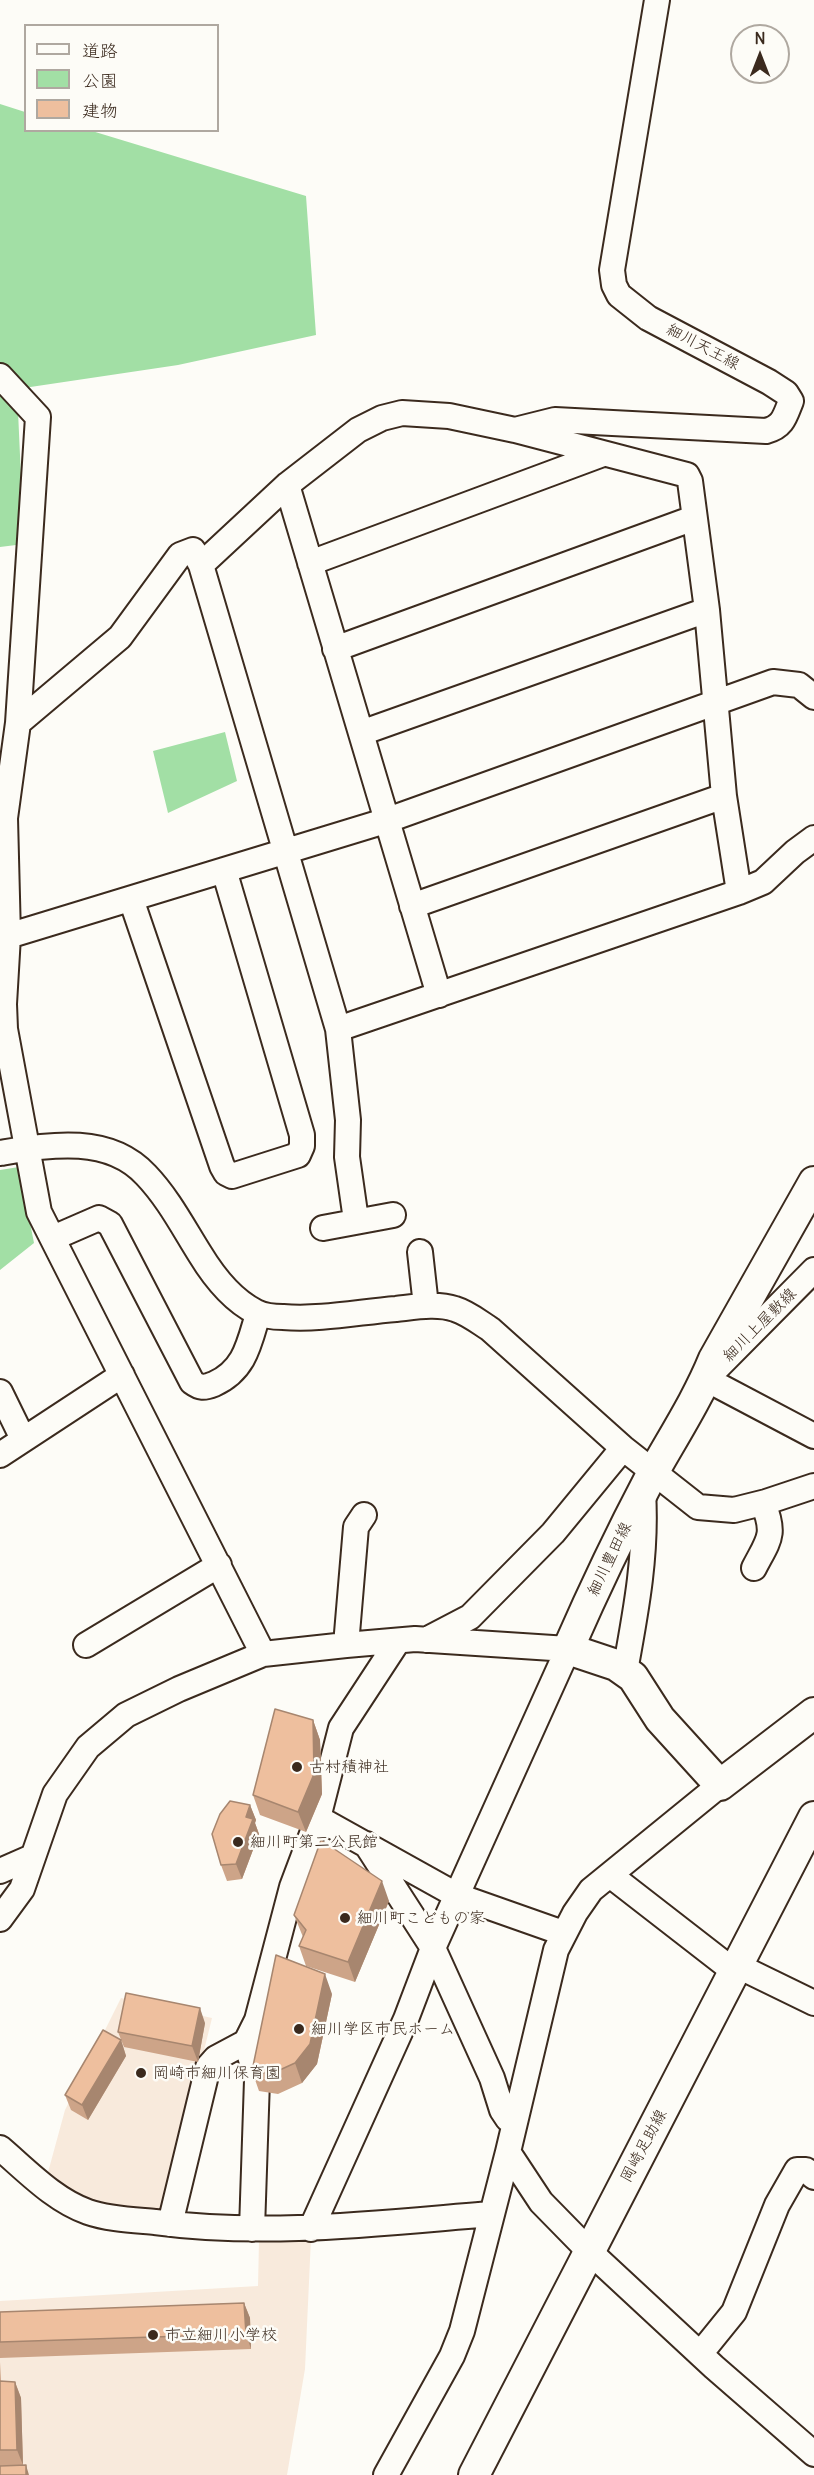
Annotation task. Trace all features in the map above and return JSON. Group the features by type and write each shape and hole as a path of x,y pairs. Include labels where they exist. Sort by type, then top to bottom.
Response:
{"main road":[{"name":"細川豊田線","path":"568,1649 596,1586 648,1482 706,1379 714,1359 814,1182"},
{"path":"568,1649 616,1665 633,1677 660,1719 720,1785 814,1713"},
{"name":"岡崎足助線","path":"474,2475 814,1817"}],"street":[{"name":"細川天王線","path":"515,430 555,420 766,431 783,423 791,401 786,393 769,382 648,318 619,295 614,285 612,270 657,0"},
{"path":"0,376 38,417 18,723 5,818 8,936 2,1005 37,1203 263,1654"},
{"path":"201,565 287,485 358,430 382,418 402,412 449,416 515,430 687,475 707,610 724,796 738,892"},
{"path":"310,563 603,454"},
{"path":"287,485 439,995"},
{"path":"335,649 694,518"},
{"path":"18,723 120,637 180,555 193,550 201,565 338,1029 348,1120 346,1157 356,1220"},
{"path":"361,733 707,610"},
{"path":"8,936 386,821 773,682 799,685 814,697"},
{"path":"412,906 724,796"},
{"path":"338,1029 763,882 795,852 814,838"},
{"path":"131,899 222,1166 231,1176 298,1155 302,1146 302,1135 224,870"},
{"path":"0,1154 27,1149 89,1145 109,1152 145,1173 163,1195 208,1266 229,1293 258,1314 300,1318 426,1305 454,1308 490,1329 623,1448 648,1482 698,1507 734,1510 814,1486"},
{"path":"323,1228 356,1220 393,1215"},
{"path":"53,1238 99,1218 110,1224 192,1382 198,1387 205,1388 235,1371 247,1350 258,1314"},
{"path":"420,1252 426,1305"},
{"name":"細川上屋敷線","path":"706,1379 814,1270"},
{"path":"0,1455 122,1375"},
{"path":"706,1379 814,1436"},
{"path":"0,1392 23,1439"},
{"path":"426,1640 470,1617 553,1533 623,1448"},
{"path":"625,1671 640,1589 648,1482"},
{"path":"754,1568 772,1528 763,1503"},
{"path":"346,1645 356,1527 364,1515"},
{"path":"86,1645 219,1565"},
{"path":"0,1919 22,1889 55,1794 88,1747 126,1715 179,1689 263,1654 346,1645 426,1640 568,1649 433,1948 406,2019 311,2229"},
{"path":"170,2224 208,2067 216,2058 246,2042 257,2020 292,1887 318,1818 341,1728 398,1641"},
{"path":"386,2475 452,2356 462,2331 556,1950 563,1933 591,1890 720,1785"},
{"path":"318,1818 458,1896 563,1933"},
{"path":"366,1844 433,1948 492,2078 502,2110 508,2119 515,2122"},
{"path":"0,1871 32,1857"},
{"path":"610,1875 736,1969 814,2003"},
{"path":"246,2042 257,2080 252,2229"},
{"path":"0,2148 62,2200 89,2213 170,2224 252,2229 311,2229 491,2214"},
{"path":"508,2152 541,2202 589,2251 700,2354 814,2454"},
{"path":"700,2354 734,2312 777,2205 797,2170 807,2170 814,2177"}],"shaded area":[{"name":"岡崎市細川保育園","path":"121,1998 212,2018 164,2213 123,2209 81,2199 47,2176 65,2110"},
{"name":"市立細川小学校","path":"311,2238 305,2369 287,2475 0,2475 0,2301 258,2286 259,2241"}],"green space":[{"path":"0,104 24,112 24,132 95,132 306,196 316,335 178,365 17,389 24,544 0,547"},
{"path":"225,732 237,781 168,813 153,751"},
{"path":"19,1167 34,1243 0,1270 0,1170"}],"building":[{"name":"古村積神社","path":"275,1709 313,1720 314,1774 298,1812 253,1795"},
{"path":"230,1801 250,1805 246,1817 253,1819 236,1864 221,1865 212,1834 220,1814"},
{"name":"細川町こどもの家","path":"321,1840 382,1881 348,1962 299,1946 306,1930 294,1915"},
{"name":"細川学区市民ホーム","path":"276,1955 325,1974 310,2044 295,2063 271,2074 252,2071"},
{"path":"126,1993 200,2008 192,2046 118,2032"},
{"path":"103,2030 121,2040 82,2105 65,2095"},
{"path":"244,2303 246,2334 0,2342 0,2312"},
{"path":"0,2381 15,2382 17,2450 0,2450"},
{"path":"26,2465 26,2475 0,2475 0,2466"}],"place":[{"name":"古村積神社","path":"297,1767"},
{"name":"細川町第二公民館","path":"238,1842"},
{"name":"細川町こどもの家","path":"345,1918"},
{"name":"細川学区市民ホーム","path":"299,2029"},
{"name":"岡崎市細川保育園","path":"141,2073"},
{"name":"市立細川小学校","path":"153,2335"}]}
